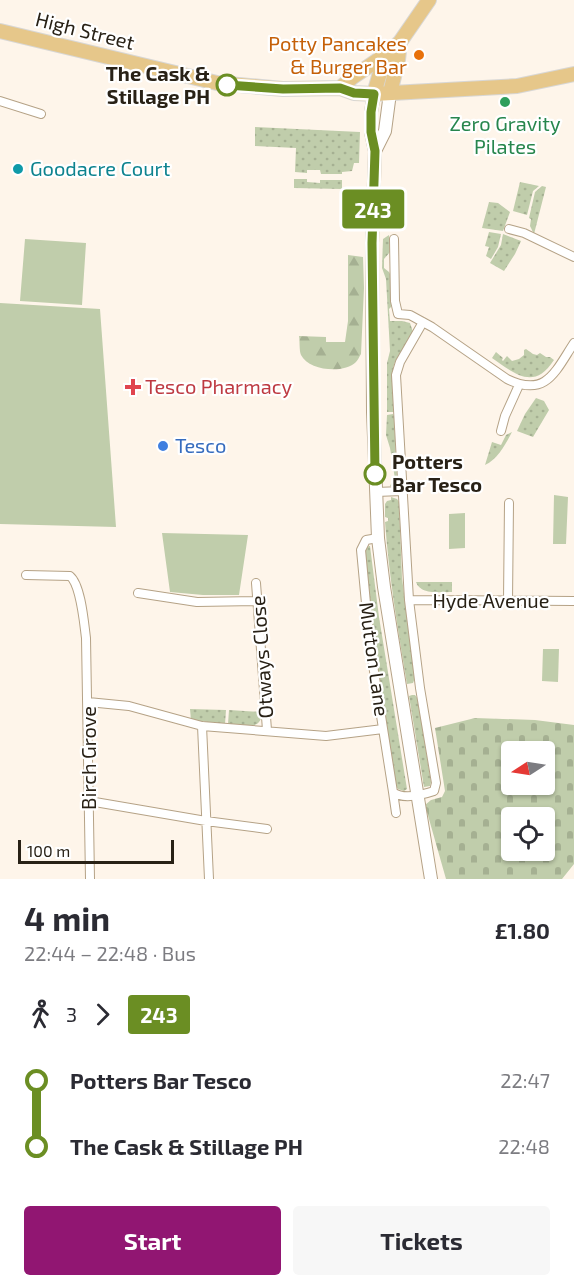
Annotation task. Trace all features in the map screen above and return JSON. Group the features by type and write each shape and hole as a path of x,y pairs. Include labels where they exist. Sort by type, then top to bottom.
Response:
{"main road":[{"path":"340,88 400,42 429,0"},
{"name":"High Street","path":"0,31 217,83 283,89 340,88 354,93 374,94 517,86 574,74"},
{"path":"390,93 400,42"},
{"path":"374,94 385,55"},
{"name":"Mutton Lane","path":"375,151 386,131 390,93"},
{"name":"Mutton Lane","path":"374,94 371,112 371,132 375,151 372,243 373,412 378,538 384,587 410,690 417,795 431,879"}],"street":[{"path":"0,101 42,114"},
{"path":"509,229 574,257"},
{"path":"394,239 395,301 398,314 410,315 423,322 507,379 527,386 534,386 548,379 554,374 574,343"},
{"name":"Mutton Lane","path":"417,795 434,791 436,783 410,690 409,600 396,375 400,362 423,322"},
{"path":"501,430 519,385"},
{"path":"376,492 402,491"},
{"path":"508,601 509,503"},
{"name":"Mutton Lane","path":"378,538 366,540 361,550 368,634 396,813"},
{"name":"Birch Grove","path":"26,575 70,576 75,580 81,604 86,638 90,879"},
{"name":"Otways Close","path":"256,583 267,730"},
{"path":"138,593 197,602 258,601"},
{"name":"Hyde Avenue","path":"409,600 574,601"},
{"path":"88,702 129,706 202,726 326,736 383,729"},
{"path":"202,726 209,879"},
{"path":"393,792 404,797 417,795"},
{"path":"89,801 267,829"}],"green space":[{"path":"255,127 360,132 359,163 354,163 352,171 342,172 342,174 321,174 320,170 307,170 307,173 295,172 296,148 255,146"},
{"path":"294,179 307,179 307,182 320,183 320,180 342,180 342,189 294,188"},
{"path":"520,182 539,186 533,191 527,215 513,211"},
{"path":"542,186 546,187 534,234 529,218 535,192"},
{"path":"489,202 498,203 510,212 503,231 482,228"},
{"path":"489,232 501,234 498,247 491,259 486,256 489,247 485,246"},
{"path":"503,234 521,241 504,271 490,263 501,245"},
{"path":"389,235 390,252 384,259 384,268 391,276 390,321 410,323 413,332 393,368 394,412 387,412 387,363 390,351 386,279 382,268 383,239"},
{"path":"25,239 86,243 82,305 20,301"},
{"path":"348,255 363,257 361,354 351,366 343,368 327,369 311,365 301,355 299,336 326,337 326,342 345,342 348,321"},
{"path":"0,303 100,309 116,527 0,524"},
{"path":"526,349 533,354 540,353 554,360 539,375 524,377 492,358 496,352 503,358 503,361 507,356 512,361 524,355"},
{"path":"536,398 544,401 549,410 533,437 517,431"},
{"path":"393,414 397,479 390,486 395,479 386,435 387,415"},
{"path":"512,432 504,447 485,465 492,442 501,445 506,435"},
{"path":"554,495 568,497 566,544 553,544"},
{"path":"391,497 399,502 402,578 415,678 413,683 407,684 394,603 385,522 388,518 385,517 385,504 391,500"},
{"path":"465,513 465,548 449,549 449,514"},
{"path":"162,533 248,535 239,595 170,592"},
{"path":"369,546 407,789 404,791 396,786 379,681 365,549"},
{"path":"416,582 452,582 452,592 426,591"},
{"path":"543,649 559,649 558,682 542,681"},
{"path":"412,695 418,699 431,782 430,786 424,787 409,696"},
{"path":"190,709 226,710 225,724 191,720"},
{"path":"229,710 262,712 259,722 245,726 228,724"},
{"path":"475,718 535,720 574,725 574,864 562,879 446,879 425,805 431,800 442,797 445,791 435,728"}],"bus line":[{"name":"243","path":"227,85 283,89 340,88 354,93 374,94 371,132 375,151 372,243 375,474"}],"place":[{"name":"Potty Pancakes & Burger Bar","path":"419,55"},
{"name":"The Cask & Stillage PH","path":"227,85"},
{"name":"Zero Gravity Pilates","path":"505,102"},
{"name":"Goodacre Court","path":"18,169"},
{"name":"Tesco Pharmacy","path":"133,387"},
{"name":"Tesco","path":"163,446"},
{"name":"Potters Bar Tesco","path":"375,474"}]}
